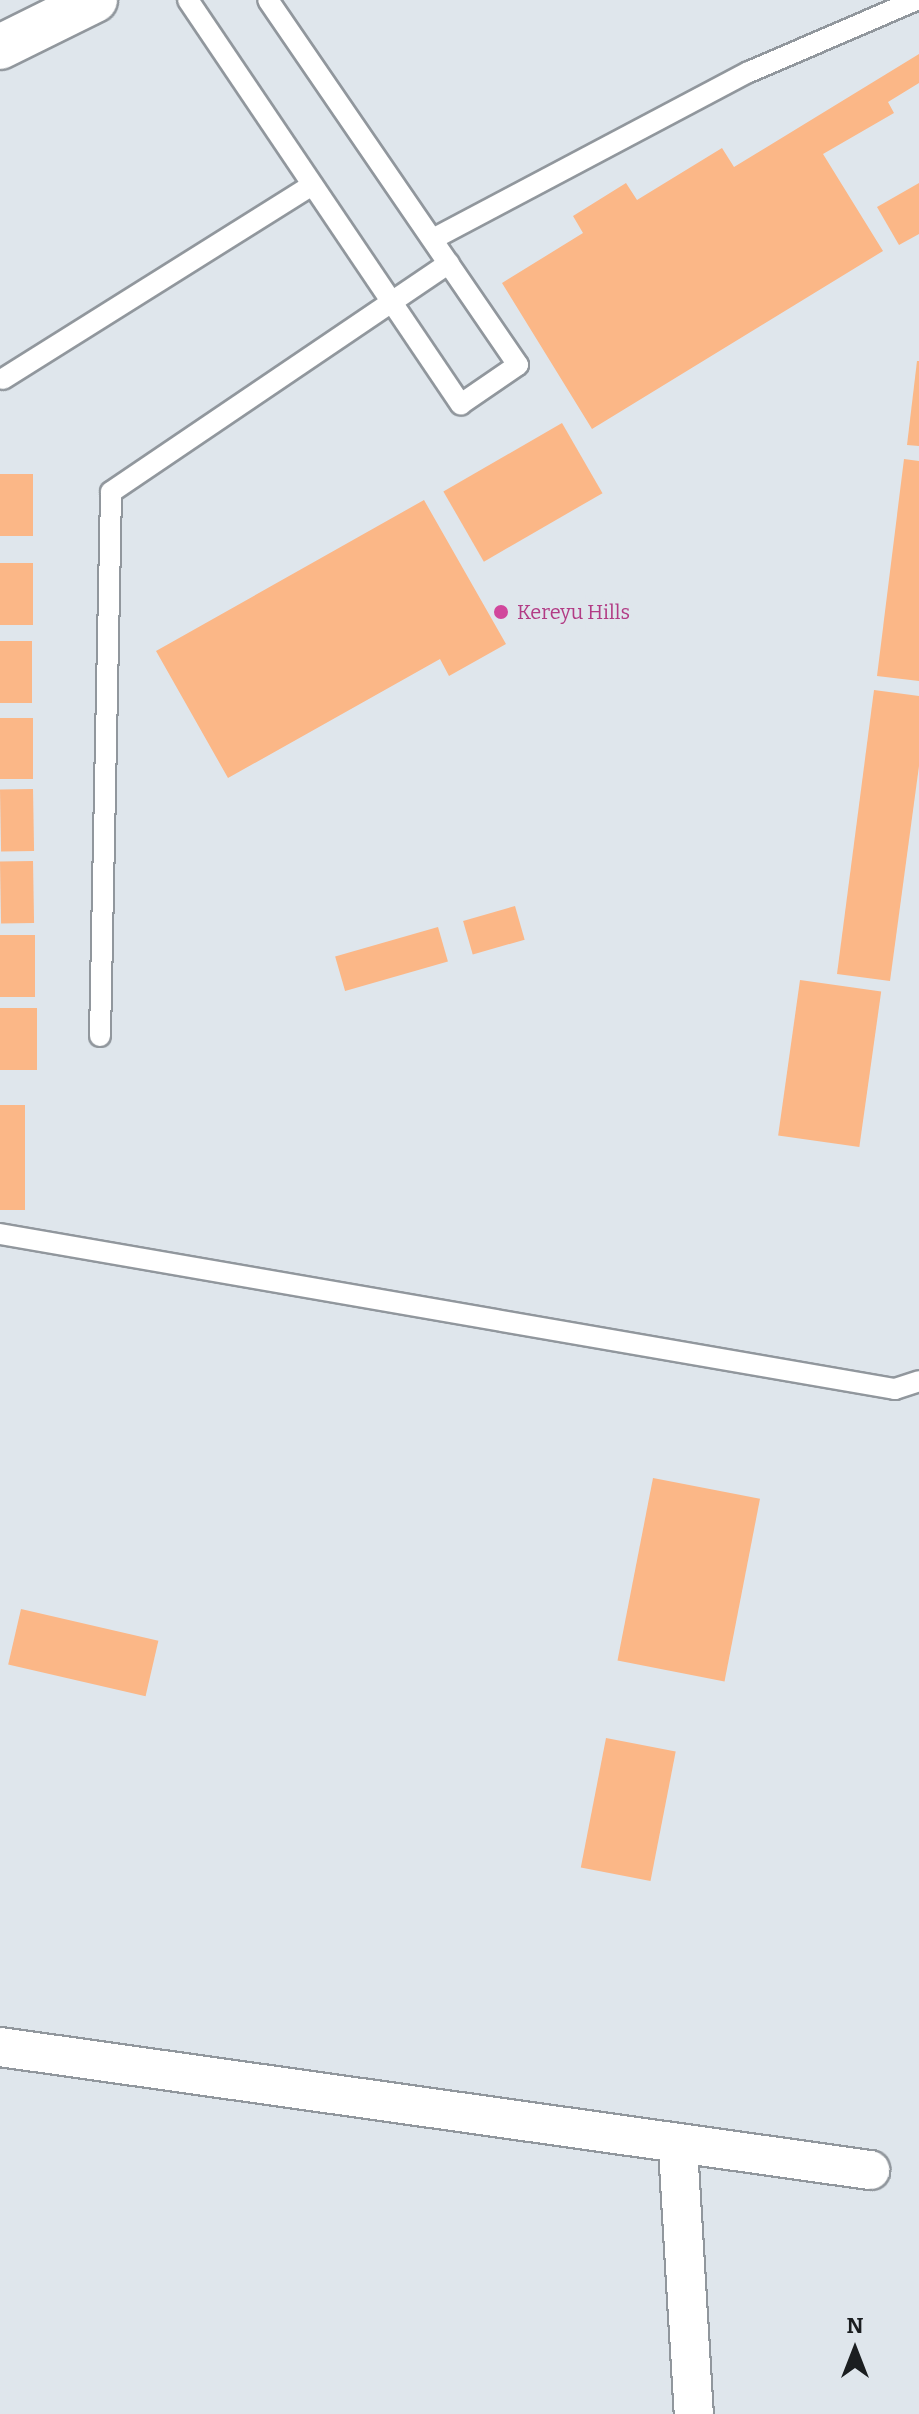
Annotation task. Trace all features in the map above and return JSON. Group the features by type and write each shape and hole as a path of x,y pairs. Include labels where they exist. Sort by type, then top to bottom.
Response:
{"main road":[{"path":"0,47 95,0"}],"street":[{"path":"0,2047 678,2148 870,2170"},
{"path":"678,2148 694,2414"}],"lane":[{"path":"188,0 461,404 518,365 268,0"},
{"path":"433,239 749,72 916,0"},
{"path":"3,379 311,186"},
{"path":"100,1036 111,492 393,304 449,263"},
{"path":"0,1234 895,1389 919,1381"}],"building":[{"path":"919,54 919,83 888,102 894,113 823,154 883,251 592,429 502,283 583,233 573,216 626,183 637,200 722,148 734,167"},
{"path":"919,183 919,234 899,245 877,207"},
{"path":"919,361 919,446 907,445"},
{"path":"562,423 602,493 484,562 443,492"},
{"path":"904,459 919,461 919,681 877,676"},
{"path":"0,474 33,474 33,536 0,536"},
{"path":"424,500 506,644 449,676 440,659 228,778 156,651"},
{"path":"0,563 33,563 33,625 0,625"},
{"path":"0,641 32,641 32,703 0,703"},
{"path":"874,690 919,696 919,766 890,981 837,974"},
{"path":"0,718 33,718 33,779 0,779"},
{"path":"33,789 34,851 1,852 0,790"},
{"path":"33,861 34,923 1,924 0,862"},
{"path":"515,906 525,940 473,955 463,921"},
{"path":"438,927 448,962 345,991 335,956"},
{"path":"0,935 35,935 35,997 0,997"},
{"path":"800,980 881,991 859,1147 778,1135"},
{"path":"0,1008 37,1008 37,1070 0,1070"},
{"path":"0,1105 25,1105 25,1210 0,1210"},
{"path":"653,1478 760,1499 725,1681 618,1661"},
{"path":"21,1609 158,1641 146,1696 8,1665"},
{"path":"606,1738 676,1752 651,1881 581,1868"}],"place":[{"name":"Kereyu Hills","path":"501,612"}]}
